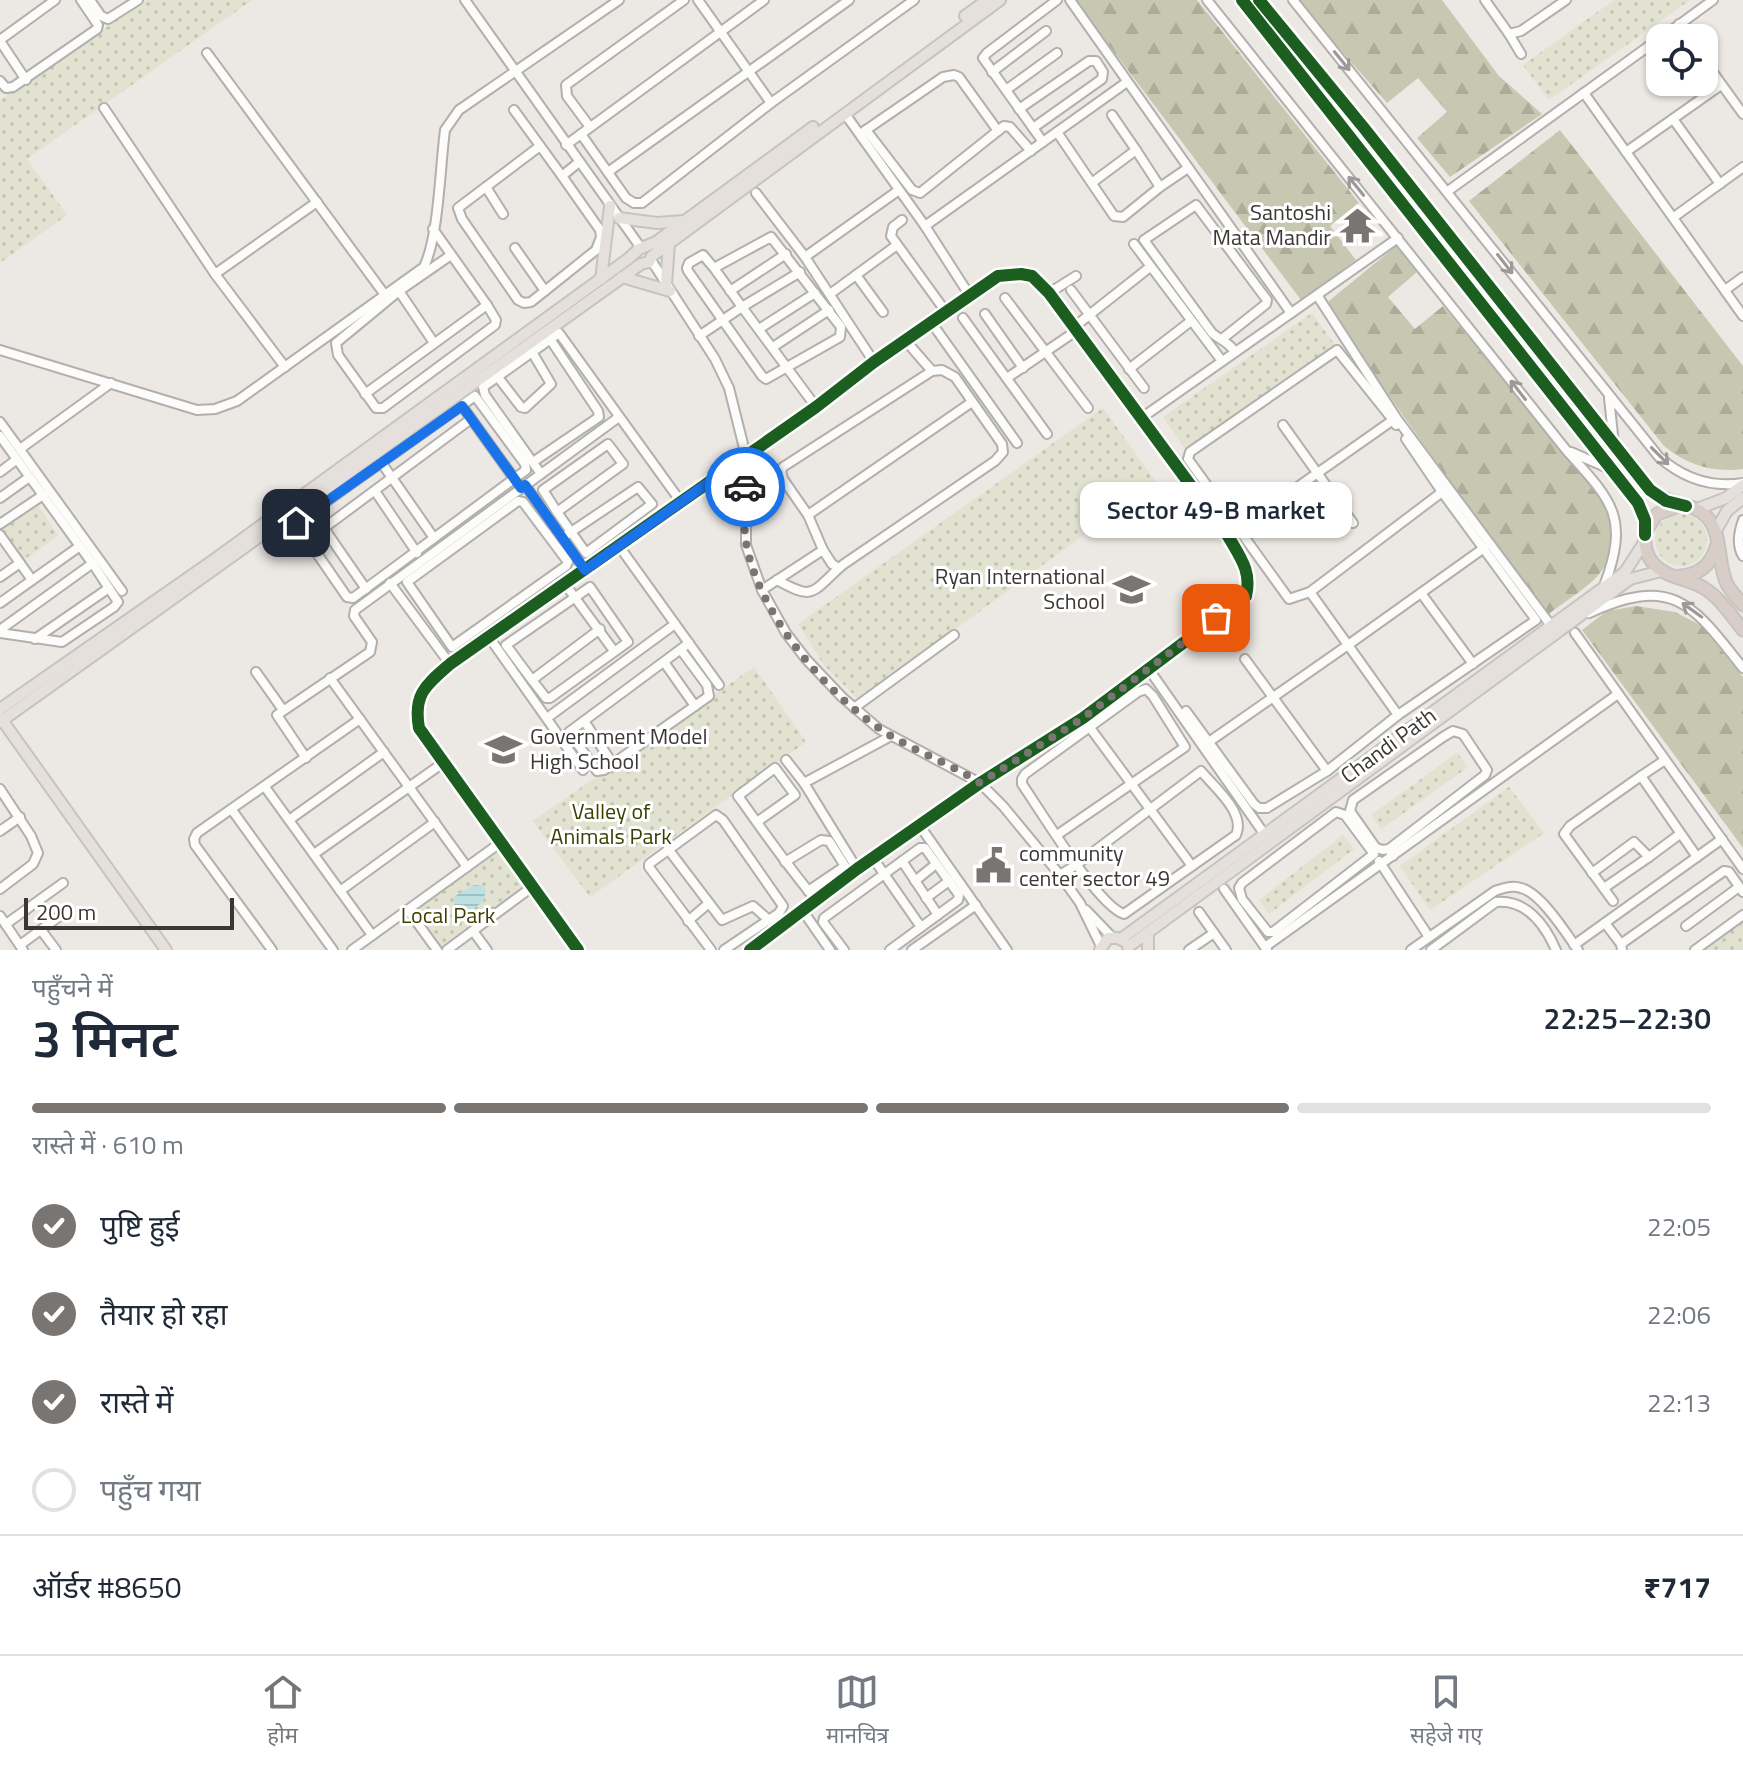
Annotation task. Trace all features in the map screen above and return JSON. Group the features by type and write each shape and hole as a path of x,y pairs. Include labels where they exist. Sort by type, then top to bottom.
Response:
{"highway":[{"path":"1242,0 1641,509 1650,559 1661,571 1698,584 1715,596 1743,630"},
{"path":"1259,0 1650,490 1666,501 1692,508 1707,517 1716,535 1728,586 1743,605"},
{"path":"1645,538 1649,523 1657,514 1674,506 1692,508"},
{"path":"1676,576 1694,574 1705,567 1713,557 1716,535"}],"main road":[{"path":"1,717 622,277 685,221 987,0"},
{"path":"1,717 601,279 669,243 1000,0"},
{"path":"601,279 610,206"},
{"path":"619,218 657,223 685,221"},
{"path":"622,277 668,287 669,243"},
{"path":"1692,508 1726,498 1743,484"},
{"path":"1716,535 1727,511 1743,498"},
{"name":"Chandi Path","path":"1122,944 1265,835 1625,572 1645,538"},
{"name":"Chandi Path","path":"1122,944 1148,933 1573,628 1630,579 1661,571"},
{"path":"1,717 166,950"},
{"path":"1148,933 1148,950"},
{"path":"1100,948 1122,944"}],"street":[{"path":"26,80 0,40 55,0"},
{"path":"0,81 10,88 26,80 97,29 98,25 81,0"},
{"path":"93,1 101,16 108,19 138,0"},
{"path":"465,0 668,287 715,359 729,388 746,456 746,545 762,590 786,633 806,659 854,708 891,736 980,783 1003,806 1080,903 1122,944"},
{"path":"0,350 197,410 215,409 237,401 424,267 429,257 445,130 459,110 619,0"},
{"path":"590,127 567,96 566,85 684,0"},
{"path":"698,0 771,103"},
{"path":"566,145 764,0"},
{"path":"608,172 849,0"},
{"path":"581,134 626,198 642,203 771,103 914,0"},
{"path":"1043,142 983,58 1057,0"},
{"path":"1070,0 1291,313"},
{"path":"1208,0 1567,451 1604,491 1614,511 1617,534 1613,562 1603,589"},
{"path":"1293,0 1659,457 1675,470 1710,483 1743,484"},
{"path":"1485,0 1521,54"},
{"path":"1509,34 1521,31 1566,0"},
{"path":"1679,24 1713,0"},
{"path":"992,72 1046,31"},
{"path":"1448,191 1646,48"},
{"path":"207,53 385,295"},
{"path":"1006,90 1057,53"},
{"path":"1019,109 1089,61 1096,61 1103,72 1102,79 1033,128"},
{"path":"862,132 943,77 954,75 959,77 998,131"},
{"path":"1718,81 1743,114"},
{"path":"925,226 1127,82"},
{"path":"1626,152 1721,85"},
{"path":"1584,93 1743,316"},
{"path":"104,108 215,274 285,367"},
{"path":"514,110 562,176 600,230 601,237 596,250 528,303 518,300 458,213 461,204 540,146"},
{"path":"1112,115 1160,187"},
{"path":"848,118 912,190 920,193 1004,126 1010,127 1031,151"},
{"path":"1673,119 1720,184"},
{"path":"862,132 970,296"},
{"path":"1057,132 1118,218 1188,168"},
{"path":"1093,182 1136,150"},
{"path":"562,176 579,162"},
{"path":"1674,217 1743,167"},
{"path":"486,187 503,214"},
{"path":"805,257 899,190"},
{"path":"756,193 805,257 874,362"},
{"path":"215,274 317,202"},
{"path":"1222,339 1267,300 1196,205 1144,240 1212,333 1222,339 1229,342 1235,352"},
{"path":"902,220 891,231 891,236 946,312"},
{"path":"433,229 487,305 496,320 495,325 383,408 376,408 338,355 336,343 399,291 451,255"},
{"path":"714,268 767,237 774,239 829,310 841,327 840,337 789,368 766,379 687,268 689,263 703,255 789,368 816,407"},
{"path":"1140,419 1398,238"},
{"path":"1134,244 1222,361"},
{"path":"830,294 897,245"},
{"path":"515,248 545,291"},
{"path":"730,291 786,254"},
{"path":"1007,378 1045,353 1150,267"},
{"path":"699,336 800,272"},
{"path":"578,950 419,728 416,710 418,697 450,664 816,407 987,282 1008,273 1032,276 1049,293 1228,536 1247,568 1249,584 1246,596 1083,718 980,783 857,869 750,950"},
{"path":"856,275 883,312"},
{"path":"1049,293 1076,276"},
{"path":"1725,290 1743,277"},
{"path":"1071,290 1144,388"},
{"path":"399,291 434,343"},
{"path":"759,329 815,293"},
{"path":"1148,668 1259,808 1267,808 1327,771 1398,715 1536,620 1444,490 1317,295"},
{"path":"1005,298 1088,408"},
{"path":"365,394 487,305"},
{"path":"773,347 829,310"},
{"path":"985,314 1023,368"},
{"path":"963,318 1047,434"},
{"path":"1129,369 1191,321"},
{"path":"931,322 1017,443"},
{"path":"541,474 483,387 559,333 681,502"},
{"path":"533,462 599,417 550,339"},
{"path":"905,340 932,371"},
{"path":"1444,490 1310,592 1294,599 1287,597 1237,530 1189,461 1188,455 1337,350 1552,627"},
{"path":"497,376 525,408 551,384 532,352"},
{"path":"777,580 801,593 814,591 839,568 999,457 1003,452 1002,444 955,377 942,370 932,371 783,467 783,479 808,515 823,550 832,564 839,568"},
{"path":"20,449 111,383"},
{"path":"475,396 525,464 526,470 366,589 353,598 347,597 296,523 381,462 475,396"},
{"path":"1609,397 1614,445"},
{"path":"808,515 972,402"},
{"path":"462,406 585,570"},
{"path":"306,758 277,714 370,652 372,642 354,614 355,610 619,417"},
{"path":"324,528 471,419"},
{"path":"1228,536 1393,420"},
{"path":"0,422 117,599 117,604 67,640 35,639 0,631"},
{"path":"1283,425 1353,523"},
{"path":"2,443 122,591"},
{"path":"557,512 623,464 608,444 543,490 557,512 571,532 586,553 652,504 638,487 571,532 562,538"},
{"path":"1567,451 1611,470"},
{"path":"0,472 16,460"},
{"path":"381,462 434,538"},
{"path":"0,498 28,478"},
{"path":"375,491 422,560"},
{"path":"0,524 46,494"},
{"path":"518,501 523,502 566,558 566,566 544,581 452,647 407,582 518,501"},
{"path":"312,511 366,589"},
{"path":"1743,520 1739,538 1743,556"},
{"path":"0,535 4,550 20,563 32,580"},
{"path":"0,603 80,546"},
{"path":"619,546 675,624 709,689 709,696 613,764 597,771 569,732 685,646"},
{"path":"1206,744 1484,548"},
{"path":"762,590 823,550"},
{"path":"0,577 20,563"},
{"path":"0,631 93,563"},
{"path":"544,581 553,592"},
{"path":"390,583 450,664"},
{"path":"565,584 614,651"},
{"path":"590,587 628,642 546,698 506,645 575,597 590,587"},
{"path":"35,639 109,588"},
{"path":"1310,592 1398,715"},
{"path":"1421,593 1473,664"},
{"path":"1743,668 1701,616 1668,597 1651,595 1621,601 1573,628 1743,869"},
{"path":"547,718 675,624"},
{"path":"532,680 600,629"},
{"path":"854,708 954,635"},
{"path":"489,637 583,770"},
{"path":"685,646 719,685"},
{"path":"1245,659 1327,771"},
{"path":"664,662 695,706"},
{"path":"256,672 283,710"},
{"path":"330,678 467,867"},
{"path":"1057,835 1185,747 1146,689 1022,779 1057,835 1076,865 1111,905 1124,914 1236,835 1240,826 1238,817 1201,771 1076,865 1060,875"},
{"path":"1224,889 1266,948 1381,865 1391,852 1485,775 1487,770 1463,734 1453,731 1353,800 1350,811 1376,848 1391,852 1492,785 1618,694"},
{"path":"1186,711 1265,835"},
{"path":"1083,718 1192,866"},
{"path":"272,950 194,842 197,833 360,719"},
{"path":"584,721 613,764"},
{"path":"804,783 891,736"},
{"path":"289,820 384,752"},
{"path":"786,760 804,783 857,869"},
{"path":"1613,901 1567,839 1565,830 1665,760"},
{"path":"314,854 443,763"},
{"path":"757,822 795,795 775,768 738,796 785,862 816,900"},
{"path":"1485,775 1492,785"},
{"path":"1641,776 1697,857"},
{"path":"265,787 372,935"},
{"path":"0,789 20,817 38,853 33,864 0,889"},
{"path":"232,810 333,950"},
{"path":"1374,854 1273,932 1264,928 1238,893 1242,883 1336,812 1345,815 1374,854 1429,937"},
{"path":"0,831 20,817"},
{"path":"711,950 649,864 712,817 720,817 781,901 782,911 724,950"},
{"path":"340,891 435,822"},
{"path":"920,826 1007,950"},
{"path":"1604,888 1680,834"},
{"path":"1413,950 1495,891 1508,887 1521,888 1536,896 1576,948 1605,923 1722,839"},
{"path":"785,862 821,840 829,841 845,866 808,891"},
{"path":"1592,873 1634,842 1649,857"},
{"path":"352,950 500,843"},
{"path":"844,950 823,922 824,918 920,848 925,848 959,895 958,900 890,950"},
{"path":"668,849 722,920 753,906 779,929"},
{"path":"873,858 921,927"},
{"path":"902,861 938,915"},
{"path":"915,881 936,864"},
{"path":"1605,923 1622,947 1724,871 1729,872 1741,890 1686,926"},
{"path":"926,898 949,881"},
{"path":"63,883 3,920 22,948 68,910"},
{"path":"447,950 532,887"},
{"path":"1431,950 1501,901 1520,904 1529,910 1556,950"},
{"path":"688,921 709,903"},
{"path":"1080,903 1100,948"},
{"path":"912,950 976,905"},
{"path":"408,910 437,950"},
{"path":"803,911 830,950"},
{"path":"1199,912 1226,950"},
{"path":"1695,950 1743,915"},
{"path":"41,930 56,950"},
{"path":"473,931 487,950"},
{"path":"1189,950 1214,933"}],"green space":[{"path":"146,0 252,0 27,159 67,215 0,263 0,100"},
{"path":"1075,0 1197,0 1359,203 1330,226 1356,260 1301,300"},
{"path":"1297,0 1442,0 1499,76 1542,114 1450,177 1417,138 1447,112 1418,78 1387,103"},
{"path":"1614,0 1690,0 1656,24 1646,24 1646,31 1549,100 1523,65"},
{"path":"1560,130 1743,366 1743,469 1721,470 1701,466 1664,446 1469,201"},
{"path":"1396,246 1417,272 1388,297 1415,329 1443,306 1608,507 1611,548 1607,562 1590,583 1546,616 1324,305"},
{"path":"1312,313 1335,345 1186,450 1163,417"},
{"path":"1103,408 1156,482 859,700 824,665 798,624"},
{"path":"38,505 58,536 22,561 1,530"},
{"path":"1681,514 1700,521 1707,540 1700,559 1681,566 1662,559 1655,540 1662,521"},
{"path":"1636,606 1675,612 1702,626 1743,677 1743,848 1582,630 1607,611"},
{"name":"Valley of Animals Park","path":"754,667 806,742 590,897 533,821"},
{"path":"1457,753 1468,767 1381,829 1371,815"},
{"path":"1509,787 1544,833 1430,910 1400,866"},
{"path":"1343,835 1354,849 1269,914 1259,900"},
{"name":"Local Park","path":"500,849 528,887 442,950 414,909"},
{"path":"1743,918 1743,950 1697,950"}],"water":[{"path":"474,885 483,886 486,890 483,902 465,914 457,912 455,896"}],"cycle path":[{"path":"1242,0 1638,503 1645,520 1645,535"},
{"path":"1259,0 1650,490 1666,501 1686,506"},
{"path":"578,950 419,728 418,707 423,691 450,664 998,276 1032,276 1049,293 1228,536 1246,572 1246,596 1083,718 980,783 857,869 750,950"}],"way so far":[{"path":"745,487 746,545 753,570 786,633 806,659 842,697 879,729 980,783 1083,718 1216,618"}],"place":[{"name":"Santoshi Mata Mandir","path":"1357,225"},
{"name":"Ryan International School","path":"1131,589"},
{"name":"Sector 49-B market","path":"1216,618"},
{"name":"Government Model High School","path":"504,749"},
{"name":"community center sector 49","path":"993,866"}],"route":[{"path":"296,523 462,406 521,488 525,485 585,570 746,456 745,487"}]}
